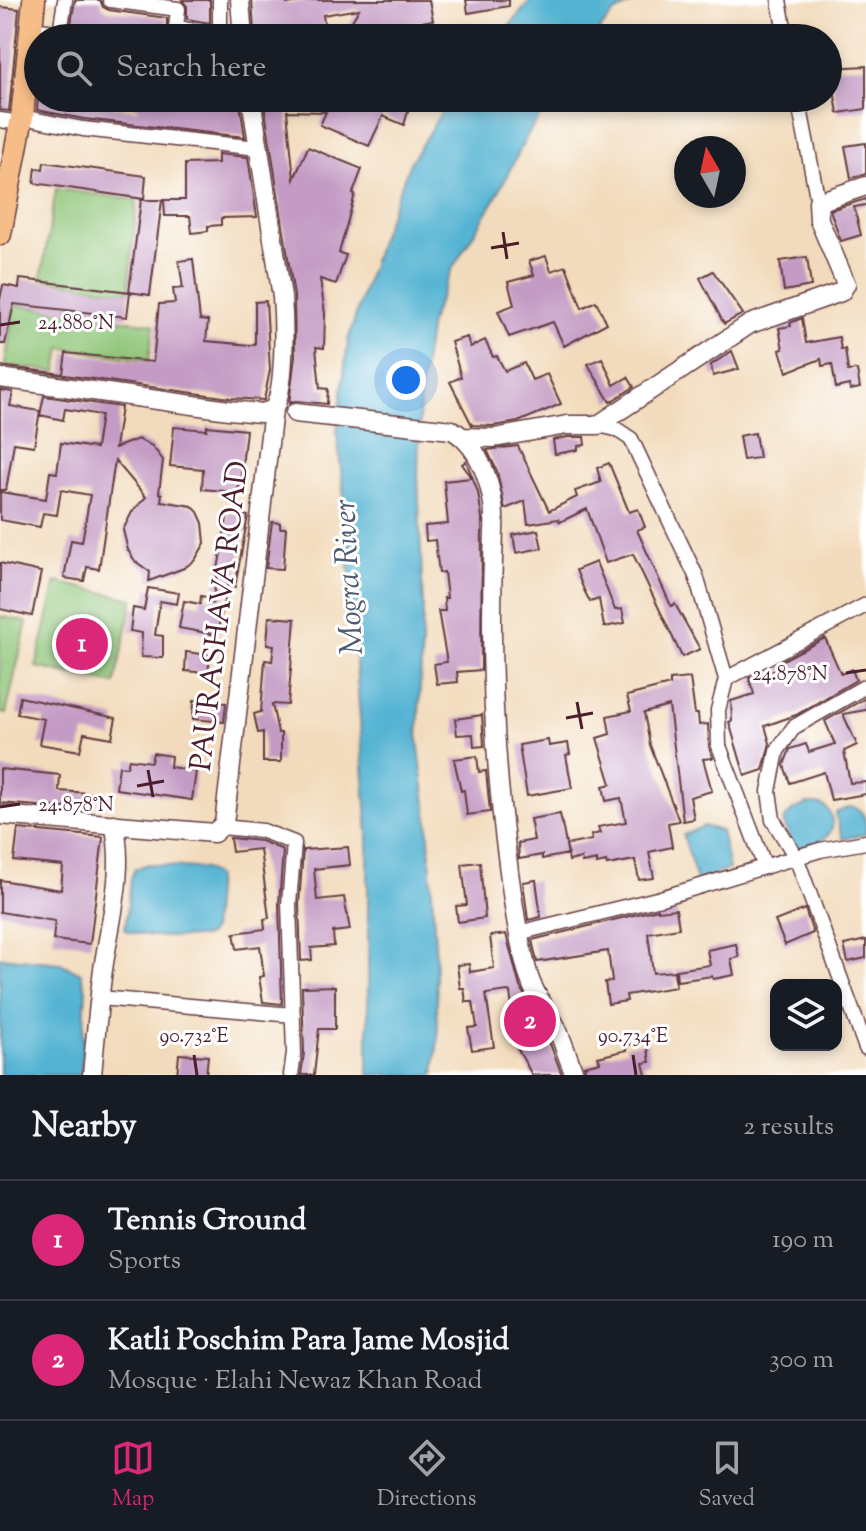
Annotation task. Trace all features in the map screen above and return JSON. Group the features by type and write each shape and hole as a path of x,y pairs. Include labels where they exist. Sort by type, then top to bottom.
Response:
{"main road":[{"path":"32,24 34,0"},
{"path":"0,234 14,120 24,69"}],"street":[{"path":"61,24 65,0"},
{"path":"110,0 178,9 176,24"},
{"path":"220,0 220,24"},
{"path":"240,0 242,24"},
{"path":"779,0 783,24"},
{"name":"PAURASHAVA ROAD","path":"222,827 227,813 273,410 279,394 284,325 253,112"},
{"path":"598,425 750,324 841,292 846,284 819,220 801,112"},
{"path":"14,120 258,148"},
{"path":"818,202 866,186"},
{"path":"0,378 229,410 260,413 273,410 452,430 464,437 478,459 494,504 493,646 498,791 518,933 538,1000 553,1020 575,1075"},
{"path":"464,437 494,438 567,425 598,425 625,433 641,458 696,576 726,679 718,710 719,746 765,867"},
{"path":"726,679 866,605"},
{"path":"866,686 794,727 777,751 769,791 773,820 796,857 866,1048"},
{"path":"0,815 214,833 222,827 263,831 294,843 289,904 294,1053 291,1075"},
{"path":"92,1075 117,877 114,824"},
{"path":"518,933 661,898 796,857 866,842"},
{"path":"100,998 293,1015"}],"green space":[{"path":"56,189 137,200 128,292 41,279"},
{"path":"14,305 154,324 149,360 61,348 57,372 5,365"},
{"path":"56,582 133,599 115,684 36,667"},
{"path":"0,616 27,622 6,714 0,713"}],"water":[{"path":"531,0 640,0 614,13 605,24 511,24"},
{"name":"Mogra River","path":"441,112 543,112 452,269 430,322 420,392 418,475 423,608 418,740 428,820 438,1038 434,1075 368,1075 368,835 337,433 348,340 380,239 410,163"},
{"path":"807,804 825,807 830,813 832,826 823,839 798,848 794,846 783,821 793,810"},
{"path":"850,807 862,812 866,834 843,839 835,813"},
{"path":"704,826 721,831 729,869 697,881 683,835"},
{"path":"148,864 205,869 216,877 212,930 207,936 165,937 125,930 131,878 135,869"},
{"path":"0,957 60,963 81,973 86,990 81,1075 0,1075"}],"building":[{"path":"75,0 100,0 103,7 109,10 167,18 167,24 71,24"},
{"path":"182,0 210,0 210,23 187,19 187,6"},
{"path":"252,0 286,0 287,4 314,0 429,0 433,20 409,24 350,24 359,9 323,15 324,24 254,24"},
{"path":"466,0 509,0 509,6 468,13"},
{"path":"0,7 19,9 9,111 0,110"},
{"path":"866,66 866,109 838,113 842,112 842,67"},
{"path":"47,112 241,112 245,137"},
{"path":"265,112 287,112 294,179 308,147 362,169 339,253 346,255 336,284 320,279 325,314 324,348 316,347 320,388 328,389 327,404 289,403 295,356 294,296"},
{"path":"326,112 408,112 404,125 383,116 369,146 320,125"},
{"path":"866,143 866,174 851,178 845,146"},
{"path":"218,154 248,157 257,217 221,218 221,225 208,226 208,231 192,233 190,216 165,216 164,200 185,200 185,164 218,163"},
{"path":"44,162 146,176 144,199 34,183 36,168 43,169"},
{"path":"866,199 866,205 854,207 861,235 841,241 830,210"},
{"path":"141,200 162,200 150,295 129,292"},
{"path":"546,256 551,271 566,266 582,308 596,301 607,323 564,346 553,322 509,337 498,311 514,305 508,282 534,275 529,261"},
{"path":"807,257 811,286 784,291 780,261"},
{"path":"193,259 200,320 208,321 206,341 255,344 255,302 266,301 270,370 264,400 0,366 63,374 66,353 153,362 159,304 175,303 173,289 183,288 179,261"},
{"path":"713,271 743,314 724,324 700,278"},
{"path":"20,279 130,292 127,317 14,304 5,344 0,344 3,285 19,288"},
{"path":"802,318 806,343 839,337 841,350 845,349 848,371 857,370 860,388 850,390 849,385 836,388 832,364 822,366 821,359 787,372 780,350 783,349 779,328 791,326 790,323"},
{"path":"467,337 470,347 485,340 493,357 497,356 505,371 524,363 532,380 547,374 561,404 518,422 472,425 450,382 461,377 451,342"},
{"path":"732,351 739,369 713,376 711,365"},
{"path":"602,358 614,385 628,377 634,387 610,402 588,364"},
{"path":"0,390 13,392 10,406 40,411 34,446 14,443 6,490 0,490"},
{"path":"44,396 121,407 115,448 138,439 152,446 163,460 161,501 192,506 198,512 203,523 205,543 195,560 184,568 149,581 150,572 135,561 128,550 123,530 132,512 146,497 115,460 99,569 87,567 84,581 64,578 71,540 82,542 90,495 61,490 57,515 43,513 40,527 0,520 0,492 46,499 50,472 57,473 61,443 96,448 101,415 65,409 63,420 40,415"},
{"path":"207,426 246,430 240,485 236,492 202,489 203,469 170,466 174,427 207,430"},
{"path":"755,433 759,458 743,460 739,436"},
{"path":"584,437 585,445 578,446 578,450 555,454 553,440"},
{"path":"518,446 549,511 577,497 575,491 601,482 597,468 609,463 629,512 638,509 645,527 637,530 671,606 675,604 700,649 682,657 633,554 606,563 587,509 560,522 558,519 528,524 525,501 505,509 497,471 487,450"},
{"path":"466,461 478,492 482,518 481,670 457,672 458,682 437,684 434,664 447,662 438,611 445,611 444,598 447,598 444,572 439,573 435,540 426,541 425,526 448,524 444,481 472,478 462,464"},
{"path":"228,512 248,516 235,587 227,586 217,635 179,628 184,601 200,604 201,596 211,598 212,604"},
{"path":"272,522 286,528 283,569 266,568"},
{"path":"538,530 542,548 516,553 513,535"},
{"path":"596,562 615,610 622,609 625,623 604,627 599,599 590,602 584,590 576,570"},
{"path":"0,563 41,572 32,616 0,609"},
{"path":"148,588 179,593 177,604 160,601 155,635 163,636 163,658 141,657 142,633 130,631 133,608 144,610"},
{"path":"269,617 295,619 288,705 272,704 278,733 281,733 281,762 263,762 263,732 258,733 254,714 261,712 265,660 272,661 274,645 267,644"},
{"path":"825,638 841,674 852,669 856,680 796,715 765,726 770,743 763,770 745,776 729,722 732,721 731,701 754,694 749,678 780,668 777,663"},
{"path":"186,652 210,655 208,673 185,671"},
{"path":"690,678 695,714 698,714 699,725 708,724 713,758 703,759 712,791 690,797 694,819 683,821 669,706 644,713 650,745 679,821 668,823 672,847 649,852 654,878 639,880 635,860 607,865 606,862 597,864 597,860 582,863 581,858 569,861 566,845 592,840 591,835 600,833 598,827 626,822 621,798 606,801 603,786 611,784 597,738 610,734 607,716 631,711 627,696 670,685 670,680"},
{"path":"20,697 116,718 112,738 84,733 80,751 39,744 44,719 17,714"},
{"path":"866,698 866,710 843,714 857,745 844,751 850,783 866,782 866,794 831,800 824,772 790,783 784,765 790,749 806,744 809,752 835,744 825,721"},
{"path":"194,700 226,703 224,722 193,719"},
{"path":"482,715 484,746 474,747 473,734 457,735 455,719"},
{"path":"548,740 549,746 568,743 570,754 566,755 572,788 527,796 519,745"},
{"path":"153,753 171,756 170,767 196,771 192,800 116,789 119,766 127,767 129,759 151,762"},
{"path":"477,756 479,772 486,771 490,812 467,815 464,790 461,791 454,759"},
{"path":"0,769 60,775 59,791 90,793 89,810 0,803"},
{"path":"560,814 568,854 519,859 518,843 534,840 530,819"},
{"path":"18,829 103,837 90,944 53,940 55,921 0,912 0,880 61,890 63,866 14,861"},
{"path":"230,838 261,841 283,850 279,904 282,1004 263,1002 259,977 264,976 260,946 237,949 234,933 265,929 264,919 269,918 260,849 232,852"},
{"path":"348,847 350,865 314,869 317,900 344,897 350,930 333,932 334,946 311,948 312,960 301,961 299,904 303,850"},
{"path":"480,862 485,918 458,922 456,906 467,905 462,864"},
{"path":"536,880 541,917 528,920 523,882"},
{"path":"658,909 676,909 679,928 648,933 653,973 674,971 676,987 626,995 627,1001 608,1004 605,982 612,981 608,951 537,962 532,940"},
{"path":"805,909 813,933 785,945 775,921"},
{"path":"506,934 520,987 545,1031 562,1075 532,1075 517,1048 523,1045 505,1024 513,1017 508,991 486,994 494,1047 472,1050 468,1028 477,1027 473,1002 466,1002 464,988 460,988 457,965 469,964 470,972 494,968 490,936"},
{"path":"866,940 866,958 848,962 844,945"},
{"path":"736,944 739,957 731,959 734,975 677,981 676,970 710,965 707,950"},
{"path":"335,986 335,1029 319,1029 314,1075 301,1075 304,1053 302,987"},
{"path":"647,1042 650,1062 643,1063 646,1075 587,1075 584,1066 600,1062 598,1057 627,1050 626,1045"},
{"path":"179,1054 208,1056 206,1075 177,1075"}],"place":[{"name":"Tennis Ground","path":"82,644"},
{"name":"Katli Poschim Para Jame Mosjid","path":"530,1021"}]}
